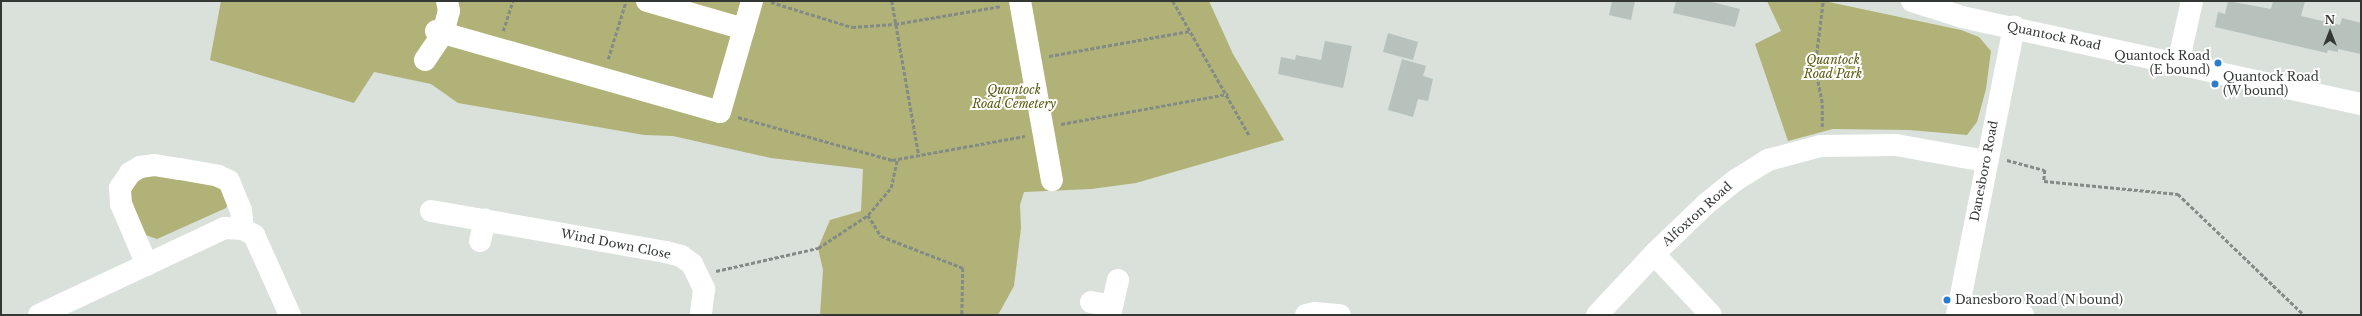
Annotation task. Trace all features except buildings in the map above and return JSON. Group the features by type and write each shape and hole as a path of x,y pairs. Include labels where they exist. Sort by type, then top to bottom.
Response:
{"street":[{"path":"424,60 449,11 447,1"},
{"path":"647,1 744,29"},
{"path":"439,32 720,112 752,1"},
{"name":"Quantock Road","path":"1912,1 1962,17 2014,27 2361,104"},
{"path":"2178,64 2192,1"},
{"path":"1020,2 1052,180"},
{"name":"Danesboro Road","path":"1958,309 1986,158 2014,27"},
{"name":"Alfoxton Road","path":"1597,315 1654,254 1706,204 1736,180 1768,160 1821,146 1896,145 1986,158"},
{"path":"147,265 121,204 120,188 130,173 140,167 154,165 180,169 218,176 229,181 241,210 243,229"},
{"name":"Wind Down Close","path":"432,211 482,230 666,252 692,264 704,289 701,315"},
{"path":"39,315 225,228 243,229 254,235 290,315"},
{"path":"1654,254 1711,315"},
{"path":"1104,308 1118,280"},
{"path":"1958,309 2023,315"},
{"path":"1306,315 1340,315"}],"path":[{"path":"497,49 513,1"},
{"path":"602,79 626,1"},
{"path":"767,1 852,27 895,24 1020,2"},
{"path":"892,1 918,156"},
{"path":"1173,1 1228,94 1249,135"},
{"path":"1821,146 1822,102 1815,66 1823,1"},
{"path":"1869,1 1884,1"},
{"path":"1030,59 1190,31"},
{"path":"720,112 870,154 897,159 918,156 1043,129 1228,94"},
{"path":"1986,158 2046,170 2044,181 2178,194 2304,315"},
{"path":"698,275 818,248 868,215 891,188 897,159"},
{"path":"868,215 881,236 963,268 962,315"}],"green space":[{"name":"Quantock Road Cemetery","path":"221,1 1209,1 1233,54 1284,140 1136,183 1091,189 1024,192 1020,205 1021,228 1014,286 998,315 820,315 823,270 818,248 830,220 861,211 863,169 771,158 673,136 644,135 458,103 431,84 374,72 354,103 210,60"},
{"name":"Quantock Road Park","path":"1767,1 1824,1 1961,30 1979,37 1991,51 1986,89 1977,122 1967,135 1909,130 1833,129 1788,141 1755,44 1781,31"},
{"path":"147,169 218,179 229,200 226,208 157,239 143,234 127,187"}],"place":[{"name":"Quantock Road (E bound)","path":"2218,63"},
{"name":"Quantock Road (W bound)","path":"2215,84"},
{"name":"Danesboro Road (N bound)","path":"1947,300"}]}
